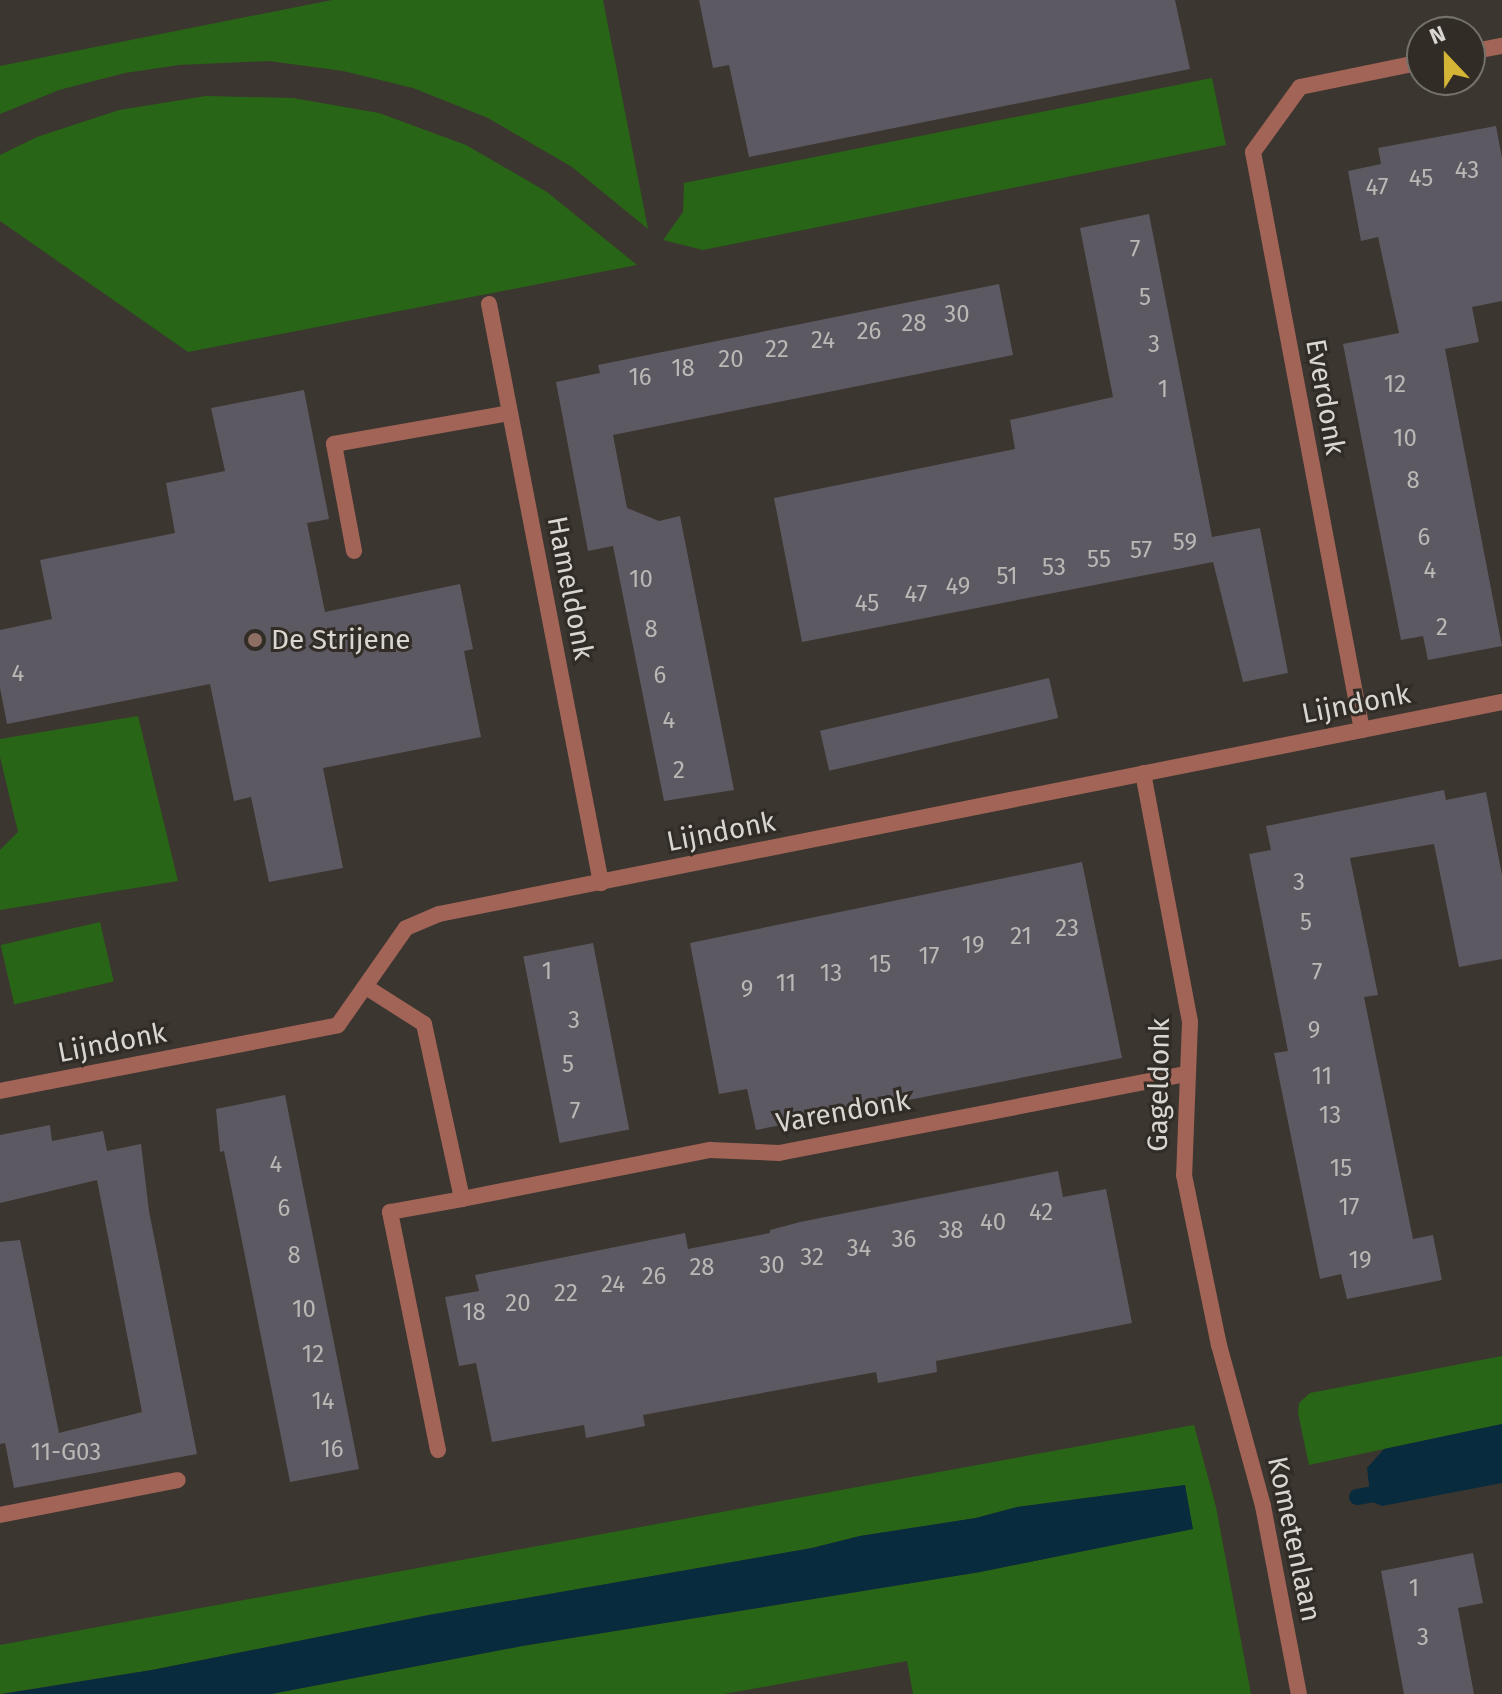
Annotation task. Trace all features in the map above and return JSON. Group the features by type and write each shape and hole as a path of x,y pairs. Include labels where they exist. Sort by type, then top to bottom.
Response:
{"street":[{"name":"Everdonk","path":"1362,730 1253,152 1300,87 1406,65"},
{"name":"Hameldonk","path":"489,304 601,883"},
{"path":"354,551 334,444 509,413"},
{"name":"Lijndonk","path":"0,1091 338,1025 406,928 439,914 1502,702"},
{"name":"Gageldonk","path":"1143,773 1190,1022 1184,1175 1232,1395"},
{"path":"366,987 424,1024 462,1199"},
{"name":"Varendonk","path":"438,1450 390,1212 710,1150 779,1153 1186,1074"},
{"name":"Kometenlaan","path":"1232,1395 1263,1506 1299,1694"},
{"path":"0,1515 178,1480"}],"green space":[{"path":"332,0 603,0 648,229 572,167 488,118 413,88 343,71 269,61 179,65 125,73 59,90 0,114 0,66"},
{"path":"1212,78 1226,145 703,250 663,240 683,212 684,183"},
{"path":"206,96 293,98 379,113 466,145 547,192 637,265 188,352 0,221 0,155 37,137 119,110"},
{"path":"138,716 178,881 0,910 0,850 18,832 0,757 0,739"},
{"path":"100,922 114,981 14,1004 1,945"},
{"path":"1502,1356 1502,1424 1309,1465 1298,1413 1299,1403 1310,1393"},
{"path":"1194,1425 1216,1507 1251,1694 913,1694 907,1661 724,1694 271,1694 522,1646 980,1572 1192,1529 1185,1485 1017,1507 976,1518 860,1536 812,1548 429,1615 152,1670 0,1694 0,1645"}],"water":[{"path":"1502,1424 1502,1483 1382,1506 1371,1501 1367,1468 1384,1449"},
{"path":"1185,1485 1193,1529 980,1572 522,1646 271,1694 2,1694 152,1670 429,1615 812,1548 860,1536 976,1518 1017,1507"}],"building":[{"path":"699,0 1175,0 1190,69 749,157 729,65 713,68"},
{"path":"1496,126 1502,158 1502,301 1472,307 1479,342 1445,349 1502,646 1428,660 1423,636 1401,640 1343,344 1399,333 1378,237 1361,241 1348,171 1381,164 1378,148"},
{"path":"1149,214 1212,537 1260,528 1288,673 1243,682 1213,562 802,642 774,498 1015,449 1010,420 1113,397 1080,228"},
{"path":"999,284 1013,355 613,435 627,508 659,521 680,516 734,790 664,801 613,546 588,551 556,382 600,373 598,365"},
{"path":"304,390 329,519 307,523 325,612 460,584 473,649 464,651 481,737 323,768 343,868 269,882 251,797 234,801 210,684 7,724 0,688 0,630 52,619 40,560 175,533 166,483 225,471 211,408"},
{"path":"1049,678 1058,718 829,771 820,731"},
{"path":"1444,790 1446,800 1486,792 1502,875 1502,959 1459,967 1434,844 1350,858 1378,995 1364,997 1413,1239 1433,1235 1442,1280 1347,1299 1341,1274 1320,1279 1274,1053 1288,1051 1249,854 1271,850 1266,826"},
{"path":"1082,862 1122,1058 756,1130 747,1089 719,1094 690,943"},
{"path":"593,943 629,1130 560,1143 523,957"},
{"path":"285,1095 359,1469 290,1482 224,1151 220,1152 216,1109"},
{"path":"50,1125 52,1141 103,1131 107,1151 141,1144 149,1211 197,1454 14,1488 5,1443 0,1444 0,1242 20,1240 59,1433 142,1412 97,1180 0,1203 0,1135"},
{"path":"1058,1171 1063,1197 1106,1189 1132,1323 936,1361 937,1372 878,1383 876,1372 643,1415 645,1426 586,1438 584,1425 492,1442 476,1363 459,1366 445,1297 479,1291 475,1275 685,1233 688,1249 770,1233 770,1230 800,1222"},
{"path":"1473,1553 1483,1603 1458,1608 1474,1694 1404,1694 1381,1571"}],"waterway":[{"path":"1357,1497 1391,1491"}],"place":[{"name":"De Strijene","path":"255,640"}]}
